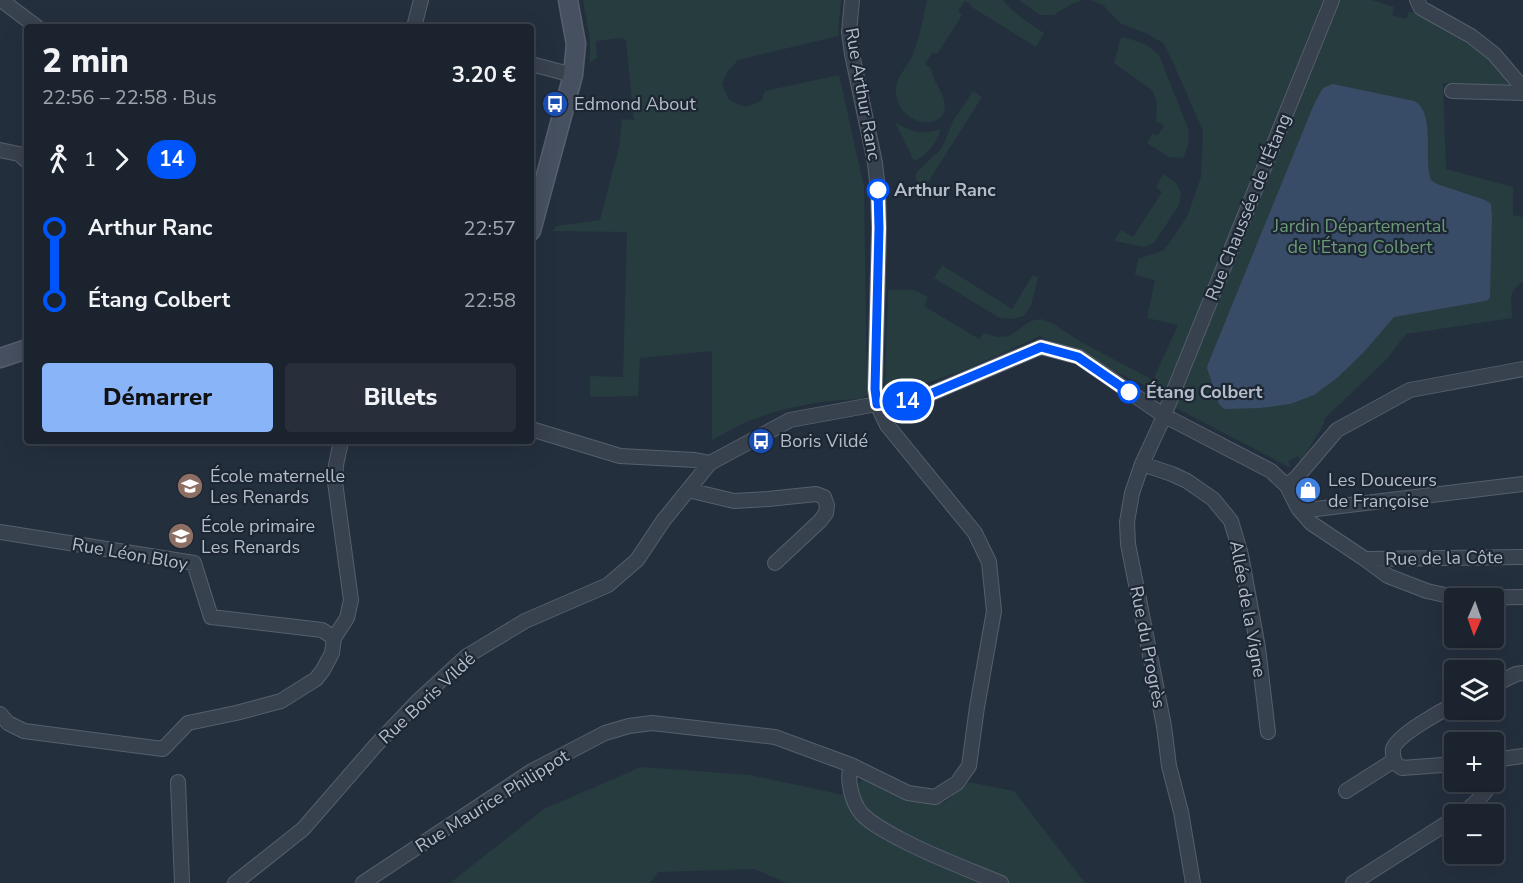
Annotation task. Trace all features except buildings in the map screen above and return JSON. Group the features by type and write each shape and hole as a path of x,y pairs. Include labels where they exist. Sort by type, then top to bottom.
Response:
{"main road":[{"path":"534,220 573,75 576,44 568,0"},
{"path":"0,358 24,349"}],"street":[{"path":"1,0 33,24"},
{"path":"415,24 420,0"},
{"name":"Rue Arthur Ranc","path":"852,0 849,32 852,54 873,151 878,190 875,389 877,404"},
{"name":"Rue Chaussée de l'Étang","path":"1163,415 1332,0"},
{"path":"1417,0 1421,8 1470,36 1494,54 1523,88"},
{"path":"534,65 573,75"},
{"path":"1452,91 1523,93"},
{"path":"0,150 19,154 24,158"},
{"path":"534,430 620,456 695,460 710,463 790,420 877,404 916,400 1041,347 1078,357 1163,415 1271,471 1287,486 1298,508 1311,523 1388,576 1427,591 1444,595"},
{"path":"1287,486 1336,430 1410,390 1523,369"},
{"name":"Rue Maurice Philippot","path":"363,883 532,771 605,733 629,726 652,723 775,738 851,765 908,793 935,798 957,783 969,766 993,611 989,562 975,533 887,425 877,404"},
{"name":"Rue du Progrès","path":"1163,415 1132,493 1127,522 1128,544 1193,883"},
{"path":"0,731 163,749 188,723 281,701 316,679 332,653 334,638 347,618 351,600 335,482 340,444"},
{"name":"Rue Boris Vildé","path":"235,883 303,829 376,745 417,702 467,656 525,621 608,585 637,560 663,521 710,463"},
{"name":"Allée de la Vigne","path":"1142,464 1187,481 1213,499 1231,521 1241,555 1258,648 1268,732"},
{"path":"1298,508 1316,509 1523,484"},
{"path":"688,490 734,501 768,500 816,494 824,497 827,505 826,513 775,563"},
{"name":"Rue Léon Bloy","path":"0,532 194,562 211,617 322,630 334,638"},
{"name":"Rue de la Côte","path":"1365,559 1523,557"},
{"path":"1504,597 1523,597"},
{"path":"1504,680 1523,673"},
{"path":"1444,710 1396,743 1392,753 1395,763 1402,768 1444,765"},
{"path":"0,714 8,723 24,732"},
{"path":"1504,759 1523,756"},
{"path":"1346,791 1390,763 1395,763"},
{"path":"851,765 848,773 850,791 861,812 884,831 930,855 1001,883"},
{"path":"178,782 182,883"},
{"path":"1474,804 1485,792"},
{"path":"1353,883 1444,825"}],"green space":[{"path":"583,0 841,0 838,36 738,60 728,71 722,84 729,100 746,107 762,100 765,91 839,75 864,187 867,395 861,399 815,403 770,413 742,424 712,440 712,351 640,358 638,396 590,397 590,376 623,377 627,232 553,231 556,226 600,220 619,147 622,119 634,120 626,40 621,38 596,41 597,58 590,62 590,40"},
{"path":"927,0 1003,0 1017,14 1044,33 1036,47 965,1 958,11 962,15 938,53 932,53 925,64 931,68 945,107 942,115 928,122 910,117 902,110 897,100 896,87 915,48"},
{"path":"1019,0 1082,0 1054,15 1040,15"},
{"path":"1091,0 1323,0 1163,397 1150,388 1040,336 965,370 898,393 889,392 885,384 888,290 914,290 928,297 924,306 979,339 984,333 998,337 1009,336 1031,321 1041,319 1153,380 1178,325 1147,318 1155,280 1135,275 1138,259 1164,250 1187,217 1201,177 1203,131 1164,44 1148,34 1120,23 1103,5"},
{"name":"Étang Colbert","path":"1340,0 1372,0 1394,7 1392,15 1406,19 1409,12 1414,12 1449,28 1488,57 1508,78 1508,86 1443,83 1446,169 1513,187 1513,215 1523,217 1523,282 1512,293 1512,318 1406,334 1386,360 1324,419 1324,424 1301,461 1298,456 1288,461 1291,466 1289,467 1176,408 1174,403"},
{"path":"1121,37 1146,45 1159,55 1189,131 1188,146 1183,158 1169,157 1147,143 1152,134 1158,135 1164,126 1159,122 1156,123 1157,102 1152,90 1114,63"},
{"path":"973,91 982,97 925,187 915,176 942,148 953,121"},
{"path":"895,122 917,132 941,129 931,148 914,161"},
{"path":"1163,174 1176,183 1181,193 1179,205 1154,243 1144,247 1114,241 1121,230 1133,237 1162,192 1156,187"},
{"path":"942,265 1012,309 1033,275 1038,278 1031,305 1024,316 1012,319 998,317 934,278"},
{"path":"641,767 750,775 844,795 864,778 944,803 969,782 1014,791 1085,883 787,883 754,869 658,872 650,883 450,883 544,809"}],"water":[{"name":"Étang Colbert","path":"1333,84 1414,101 1421,106 1427,125 1431,180 1491,204 1490,297 1485,301 1394,317 1363,353 1337,378 1314,395 1290,404 1224,409 1219,404 1207,368 1208,364 1314,104 1323,88"}],"bus line":[{"name":"14","path":"878,190 875,389 877,404 916,400 1041,347 1078,357 1129,392"}],"place":[{"name":"Edmond About","path":"555,104"},
{"name":"Arthur Ranc","path":"878,190"},
{"name":"Étang Colbert","path":"1129,392"},
{"name":"Boris Vildé","path":"761,441"},
{"name":"École maternelle Les Renards","path":"190,486"},
{"name":"Les Douceurs de Françoise","path":"1308,490"},
{"name":"École primaire Les Renards","path":"181,536"}],"park label":[{"name":"Jardin Départemental de l'Étang Colbert","path":"1360,236"}]}
